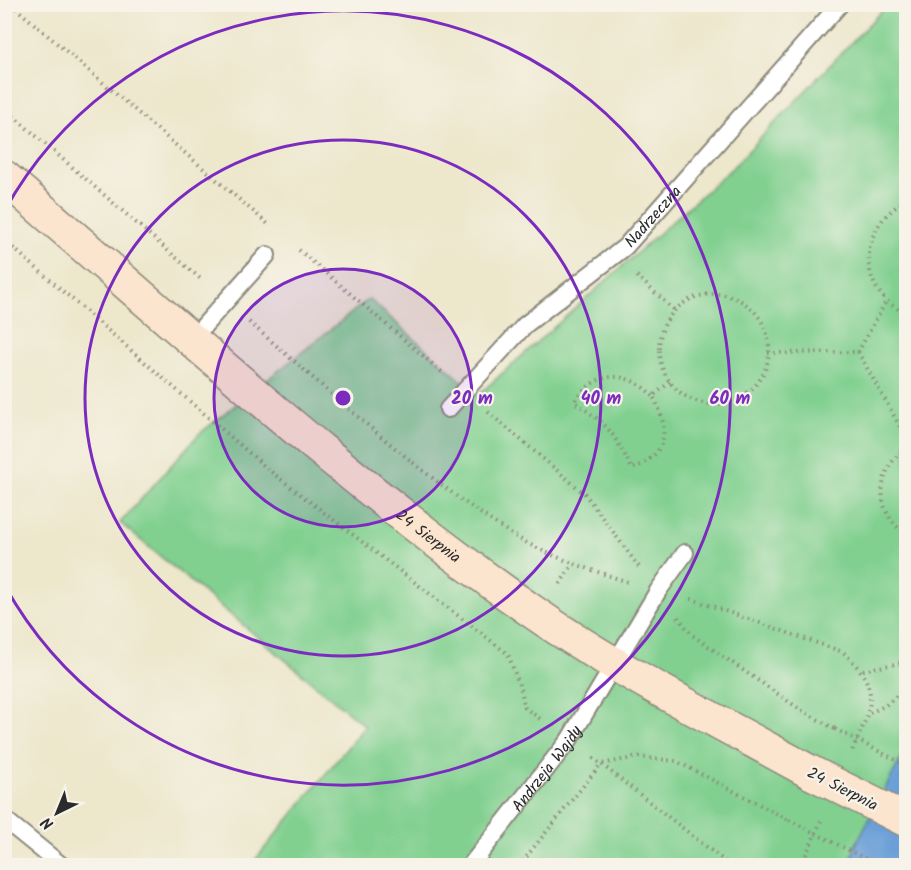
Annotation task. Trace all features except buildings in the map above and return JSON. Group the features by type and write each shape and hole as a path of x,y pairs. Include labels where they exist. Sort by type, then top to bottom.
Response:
{"main road":[{"name":"24 Sierpnia","path":"4,177 300,434 417,528 537,615 614,664 812,773 906,820"}],"lane":[{"name":"Nadrzeczna","path":"448,409 525,325 625,247 840,4"},
{"path":"192,339 267,255"},
{"name":"Andrzeja Wajdy","path":"470,866 569,740 658,591 685,553"},
{"path":"4,819 62,866"}],"path":[{"path":"11,4 274,229"},
{"path":"4,108 405,456 508,532 573,564 658,591 705,603 843,652 863,670 871,693 870,713 850,757"},
{"path":"906,201 892,208 878,223 870,242 868,263 874,284 887,300 906,313"},
{"path":"4,240 270,471 508,654 525,708 601,764 731,866"},
{"path":"292,244 585,494 692,635 801,710 906,765"},
{"path":"613,256 675,310"},
{"path":"708,294 727,295 743,301 756,313 765,328 768,353 760,378 749,391 734,400 717,404 699,402 682,394 670,382 661,363 659,345 664,326 675,310 690,299 708,294"},
{"path":"858,352 887,300"},
{"path":"768,353 858,352"},
{"path":"858,352 906,437"},
{"path":"609,377 632,379 653,396 662,413 665,431 653,456 632,470 613,433 602,420 574,402 583,389 596,380 609,377"},
{"path":"653,396 670,382"},
{"path":"906,448 889,466 882,490 884,507 892,522 906,534"},
{"path":"863,670 906,662"},
{"path":"870,713 886,705 906,687"},
{"path":"519,866 601,764 638,757 676,760 880,866"},
{"path":"801,866 825,811"}],"green space":[{"path":"887,5 906,5 906,865 251,865 365,726 120,523 199,434 369,299 478,395 732,168"}],"water":[{"path":"906,749 906,865 849,866 857,842"}]}
